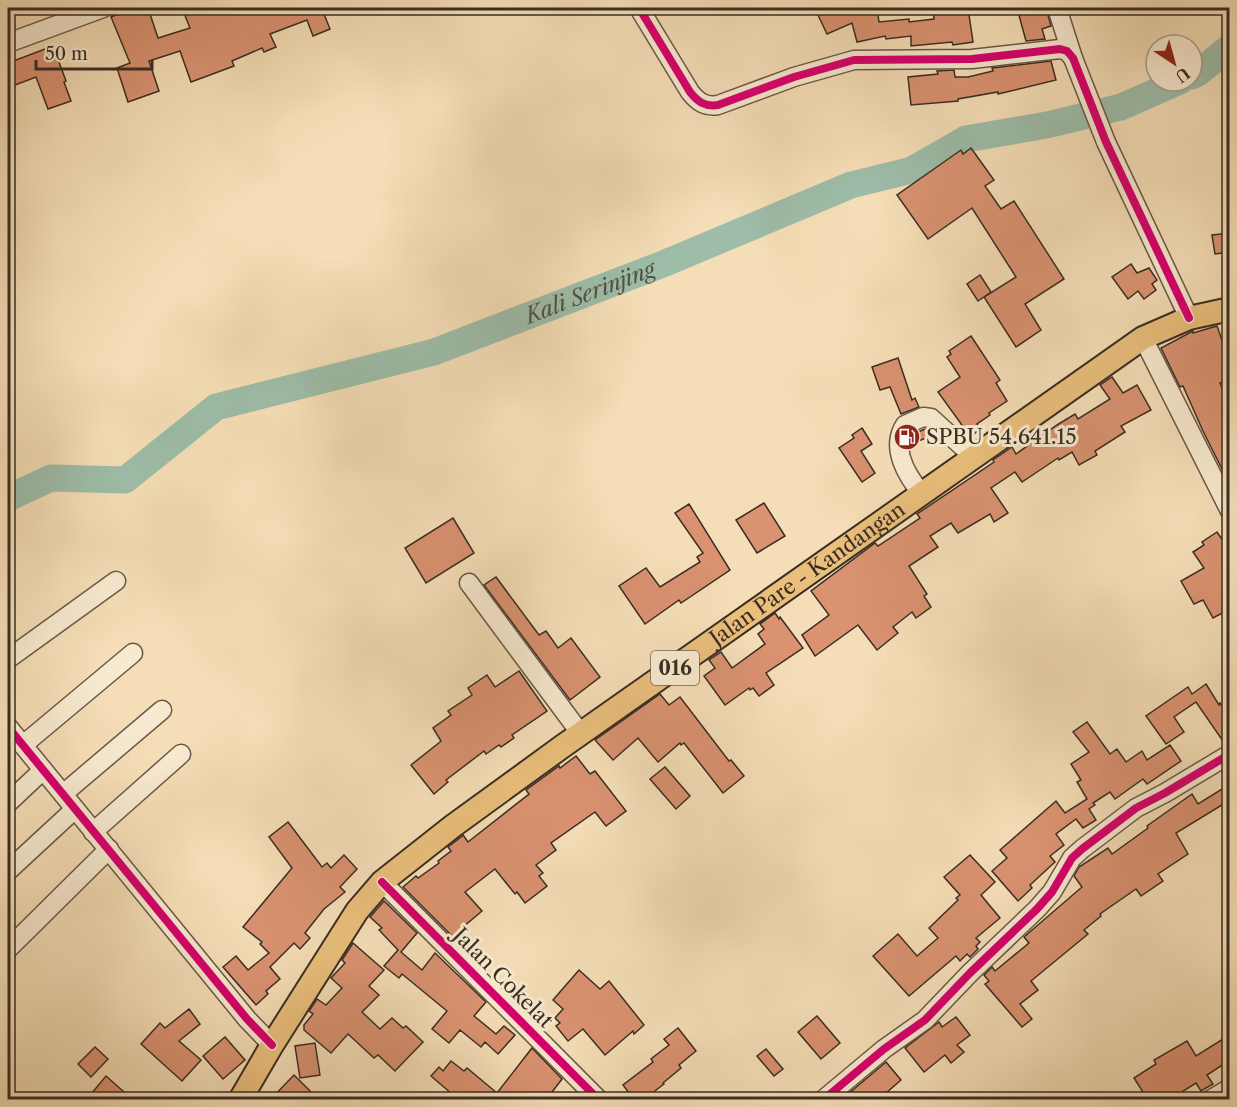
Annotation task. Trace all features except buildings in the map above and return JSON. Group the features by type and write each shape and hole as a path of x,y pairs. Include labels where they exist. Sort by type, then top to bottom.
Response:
{"main road":[{"name":"016","path":"1189,318 1230,309"},
{"name":"Jalan Pare - Kandangan","path":"240,1100 272,1044 357,910 382,882 453,826 581,734 1143,338 1189,318"}],"street":[{"path":"8,43 103,8"},
{"path":"639,8 690,92 698,101 706,105 718,105 794,77 854,60 972,59 1060,49 1067,51 1073,58"},
{"path":"1057,8 1073,58 1106,142 1189,318"},
{"path":"1143,338 1230,511"},
{"path":"922,494 908,477 903,466 900,435 905,425 923,417 931,418 974,457"},
{"path":"8,659 116,581"},
{"path":"469,583 581,734"},
{"path":"23,745 133,653"},
{"path":"63,794 162,710"},
{"path":"8,727 247,1019 272,1044"},
{"path":"93,832 181,754"},
{"path":"823,1100 884,1049 925,1020 1037,909 1052,892 1072,858 1082,849 1136,808 1230,754"},
{"path":"8,803 43,770"},
{"path":"8,871 75,809"},
{"path":"8,949 109,849"},
{"name":"Jalan Cokelat","path":"382,882 599,1100"},
{"path":"1210,1100 1230,1089"}],"waterway":[{"name":"Kali Serinjing","path":"1204,68 1230,47"},
{"name":"Kali Serinjing","path":"8,498 51,478 125,480 216,407 434,352 663,264 851,185 912,170 966,139 1047,125 1121,107 1153,93"}],"cycle path":[{"path":"639,8 690,92 699,101 709,105 718,105 794,77 854,60 972,59 1060,49 1067,51 1073,58 1106,142 1189,318"},
{"path":"8,727 247,1019 272,1045"},
{"path":"823,1100 884,1049 925,1020 1037,909 1052,892 1072,858 1082,849 1136,808 1230,754"},
{"path":"382,882 599,1100"}],"place":[{"name":"SPBU 54.641.15","path":"907,437"}]}
